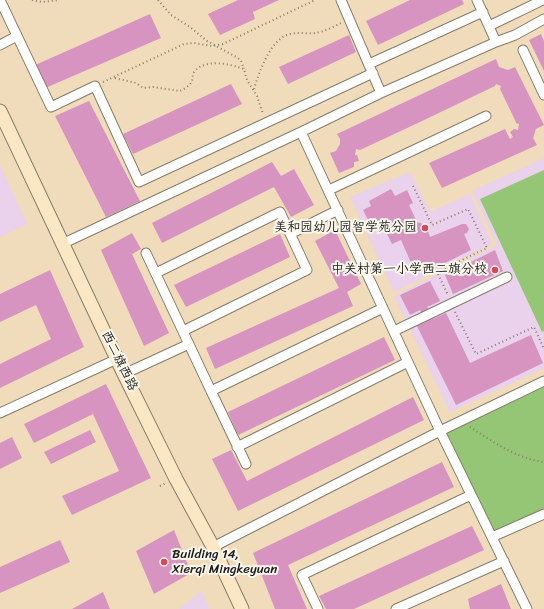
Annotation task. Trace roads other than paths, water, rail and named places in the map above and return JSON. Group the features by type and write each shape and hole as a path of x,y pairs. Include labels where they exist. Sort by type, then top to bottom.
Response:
{"street":[{"path":"0,0 51,107 95,86 140,182 266,123 483,12"},
{"path":"341,0 381,93"},
{"path":"477,0 496,42"},
{"path":"489,26 543,0"},
{"path":"62,244 302,132 381,93 496,42 515,36 544,19"},
{"path":"0,45 17,36"},
{"path":"523,50 544,95"},
{"name":"西二旗西路","path":"0,111 124,374 176,479 213,546 242,609"},
{"path":"329,190 486,116"},
{"path":"302,132 440,431 527,609"},
{"path":"290,234 338,210"},
{"path":"156,273 280,212 307,270 183,331"},
{"path":"146,253 246,464"},
{"path":"394,332 507,277"},
{"path":"211,391 383,308"},
{"path":"124,374 189,344"},
{"path":"0,412 117,359"},
{"path":"237,447 408,362"},
{"path":"213,546 544,380"},
{"path":"318,609 302,575 472,495"},
{"path":"492,537 544,514"},
{"path":"396,609 504,561"}],"place":[{"name":"美和园幼儿园智学苑分园","path":"425,228"},
{"name":"中关村第一小学西二旗分校","path":"495,270"},
{"name":"Building 14, Xierqi Mingkeyuan","path":"164,562"}]}
